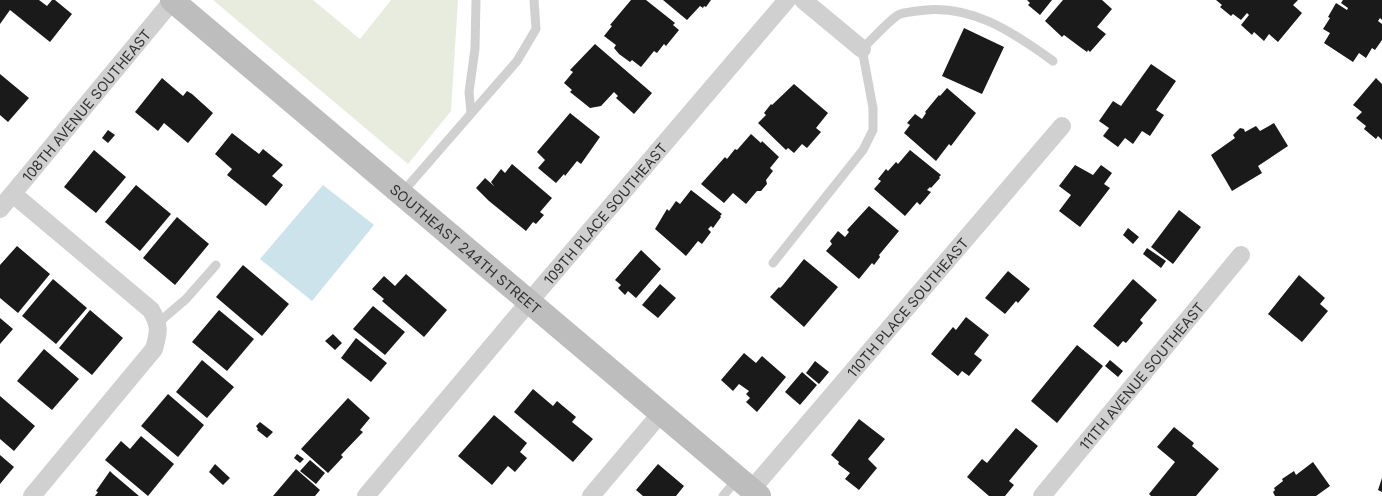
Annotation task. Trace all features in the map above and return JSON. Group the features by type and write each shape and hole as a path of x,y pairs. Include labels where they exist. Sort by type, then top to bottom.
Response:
{"street":[{"name":"SOUTHEAST 244TH STREET","path":"172,0 750,488"},
{"name":"108TH AVENUE SOUTHEAST","path":"0,209 172,0"},
{"name":"109TH PLACE SOUTHEAST","path":"366,496 787,0"},
{"path":"803,0 862,49"},
{"name":"110TH PLACE SOUTHEAST","path":"750,488 1062,126"},
{"path":"13,194 151,310 158,323 158,336 154,349 32,496"},
{"name":"111TH AVENUE SOUTHEAST","path":"1042,496 1241,255"},
{"path":"591,496 661,413"}],"lane":[{"path":"471,113 469,92 475,49 476,0"},
{"path":"401,194 517,61 536,29 534,0"},
{"path":"772,263 863,150 873,130 873,108 862,49 900,14 928,9 954,10 984,18 1015,34 1053,61"},
{"path":"158,323 186,300 216,265"},
{"path":"723,496 750,488"}],"shaded area":[{"path":"213,0 313,0 360,39 391,0 458,0 451,111 408,164"}],"water":[{"path":"323,185 374,225 312,301 260,259"}],"building":[{"path":"0,0 39,0 47,6 52,0 55,0 72,14 50,42 10,10 0,24"},
{"path":"631,0 646,0 675,23 673,25 679,30 666,46 664,44 657,53 654,51 641,67 619,54 614,48 616,45 604,36 612,26 610,25"},
{"path":"663,0 711,0 706,7 700,6 687,20"},
{"path":"1027,0 1052,0 1040,15 1028,5 1030,3"},
{"path":"1063,0 1102,0 1112,9 1097,27 1106,34 1090,52 1088,50 1087,52 1064,35 1062,37 1045,21"},
{"path":"1216,0 1298,0 1293,5 1302,13 1278,42 1269,34 1264,41 1254,32 1252,35 1241,25 1249,15 1247,13 1241,20 1233,14 1231,16 1220,7 1222,5"},
{"path":"1343,0 1382,0 1382,20 1380,18 1378,21 1382,24 1382,40 1375,50 1372,48 1366,58 1359,53 1353,62 1324,43 1330,33 1323,29 1336,3 1347,10 1348,8 1341,3"},
{"path":"964,28 1004,47 982,94 942,76"},
{"path":"595,44 652,93 634,114 616,98 618,96 614,92 601,106 590,108 570,92 572,90 564,83 573,72 570,70"},
{"path":"1151,64 1176,81 1156,110 1164,115 1150,136 1142,131 1133,144 1125,138 1118,147 1103,136 1109,128 1099,121 1113,101 1121,106"},
{"path":"0,74 29,98 8,122 0,115"},
{"path":"162,78 183,96 187,91 192,94 213,113 188,143 164,123 158,131 135,112"},
{"path":"1376,78 1382,84 1382,140 1378,136 1376,139 1364,129 1366,126 1356,118 1362,112 1353,105"},
{"path":"794,84 828,113 816,128 821,132 807,148 802,144 794,153 788,148 786,150 758,123 766,115 764,113 771,104"},
{"path":"947,88 976,113 951,146 949,144 936,161 904,133 910,125 907,123 915,114 922,119 925,112"},
{"path":"570,113 600,137 581,164 577,161 565,176 564,174 556,183 538,168 545,160 537,152"},
{"path":"1274,123 1288,146 1258,166 1262,173 1232,191 1211,155 1235,138 1233,135 1240,128 1244,129 1245,132 1256,126 1260,131"},
{"path":"108,130 115,135 108,143 102,138"},
{"path":"232,133 259,154 263,149 283,165 272,176 283,185 266,206 227,175 232,169 215,154"},
{"path":"751,134 761,143 762,141 779,157 770,168 773,171 766,180 767,184 761,191 757,191 746,204 733,193 724,203 701,184 725,157 727,159"},
{"path":"94,150 126,177 96,213 64,187"},
{"path":"910,150 941,175 931,188 927,190 931,192 920,205 917,202 905,216 874,189 881,181 878,179 886,169 888,171 896,162 898,164"},
{"path":"512,164 552,198 540,212 544,215 536,224 533,222 526,231 476,188 485,178 494,186 491,182 501,169 505,173"},
{"path":"1075,165 1093,175 1101,165 1112,173 1104,184 1110,188 1080,227 1059,211 1071,195 1059,186"},
{"path":"136,185 171,214 140,251 105,222"},
{"path":"691,190 722,214 713,228 711,226 708,229 711,232 702,244 698,241 686,256 655,229 667,209 669,211 676,201 680,204"},
{"path":"869,206 899,231 879,255 880,257 874,265 872,263 859,279 826,251 832,244 830,241 838,231 845,237 849,232 847,230"},
{"path":"1179,210 1201,227 1173,264 1151,247"},
{"path":"177,217 209,244 175,285 143,258"},
{"path":"1128,228 1139,237 1133,244 1123,235"},
{"path":"17,246 50,274 18,313 0,298 0,265"},
{"path":"1147,248 1166,261 1161,268 1143,254"},
{"path":"641,250 661,269 636,298 628,291 625,295 618,288 621,285 615,280"},
{"path":"804,259 838,287 804,327 770,297 783,285"},
{"path":"243,265 289,304 262,336 216,297"},
{"path":"1008,271 1030,289 1005,314 985,298"},
{"path":"406,274 447,310 424,337 382,301 384,299 372,289 384,276 395,286"},
{"path":"1299,275 1325,298 1320,304 1328,311 1302,342 1268,314"},
{"path":"53,279 87,308 56,344 22,316"},
{"path":"1133,279 1157,300 1140,320 1143,323 1126,343 1123,341 1118,347 1093,326"},
{"path":"660,284 676,298 658,318 642,305"},
{"path":"373,306 405,332 385,355 353,329"},
{"path":"90,310 123,338 92,375 59,348"},
{"path":"219,310 254,339 227,371 192,342"},
{"path":"966,317 989,335 974,354 982,360 969,376 962,371 958,376 931,354 953,327 956,330"},
{"path":"0,318 13,329 0,344"},
{"path":"333,334 342,343 335,350 325,341"},
{"path":"356,338 387,363 371,382 341,358"},
{"path":"1077,345 1103,366 1057,423 1031,401"},
{"path":"44,349 79,379 52,410 17,381"},
{"path":"744,353 756,363 762,356 786,377 757,412 746,402 750,398 746,394 749,391 739,384 733,391 721,380"},
{"path":"202,360 234,387 207,418 176,392"},
{"path":"1110,360 1123,371 1118,377 1105,366"},
{"path":"815,361 829,372 819,384 806,373"},
{"path":"802,372 817,385 800,405 785,392"},
{"path":"533,389 553,406 557,401 576,417 572,422 593,439 573,462 514,412"},
{"path":"168,394 204,425 178,457 141,426"},
{"path":"0,396 35,426 14,451 0,439"},
{"path":"348,398 370,418 360,430 363,432 341,455 343,457 328,473 301,449"},
{"path":"494,415 527,443 520,452 527,458 515,472 508,466 492,485 458,456"},
{"path":"859,419 885,439 868,459 877,468 859,490 845,479 850,473 838,464 839,462 831,455"},
{"path":"260,422 273,432 267,438 257,430 256,426"},
{"path":"1174,427 1194,443 1192,446 1219,469 1196,496 1151,496 1149,494 1175,462 1157,447"},
{"path":"1016,428 1038,446 1009,481 1014,485 1005,496 989,496 967,477 982,459 987,463"},
{"path":"141,436 174,464 148,496 105,460 121,441 130,449"},
{"path":"297,454 304,459 300,463 294,458"},
{"path":"0,455 14,467 0,484"},
{"path":"310,460 325,473 316,484 300,471"},
{"path":"1313,462 1330,486 1316,496 1275,496 1274,488 1283,481 1282,479 1294,471 1296,475"},
{"path":"215,464 230,478 223,485 209,472"},
{"path":"658,464 684,486 676,496 643,496 636,490"},
{"path":"296,469 320,490 315,496 273,496"},
{"path":"110,471 139,496 95,496 98,492 96,491"},
{"path":"1382,478 1382,492 1378,490"}]}
